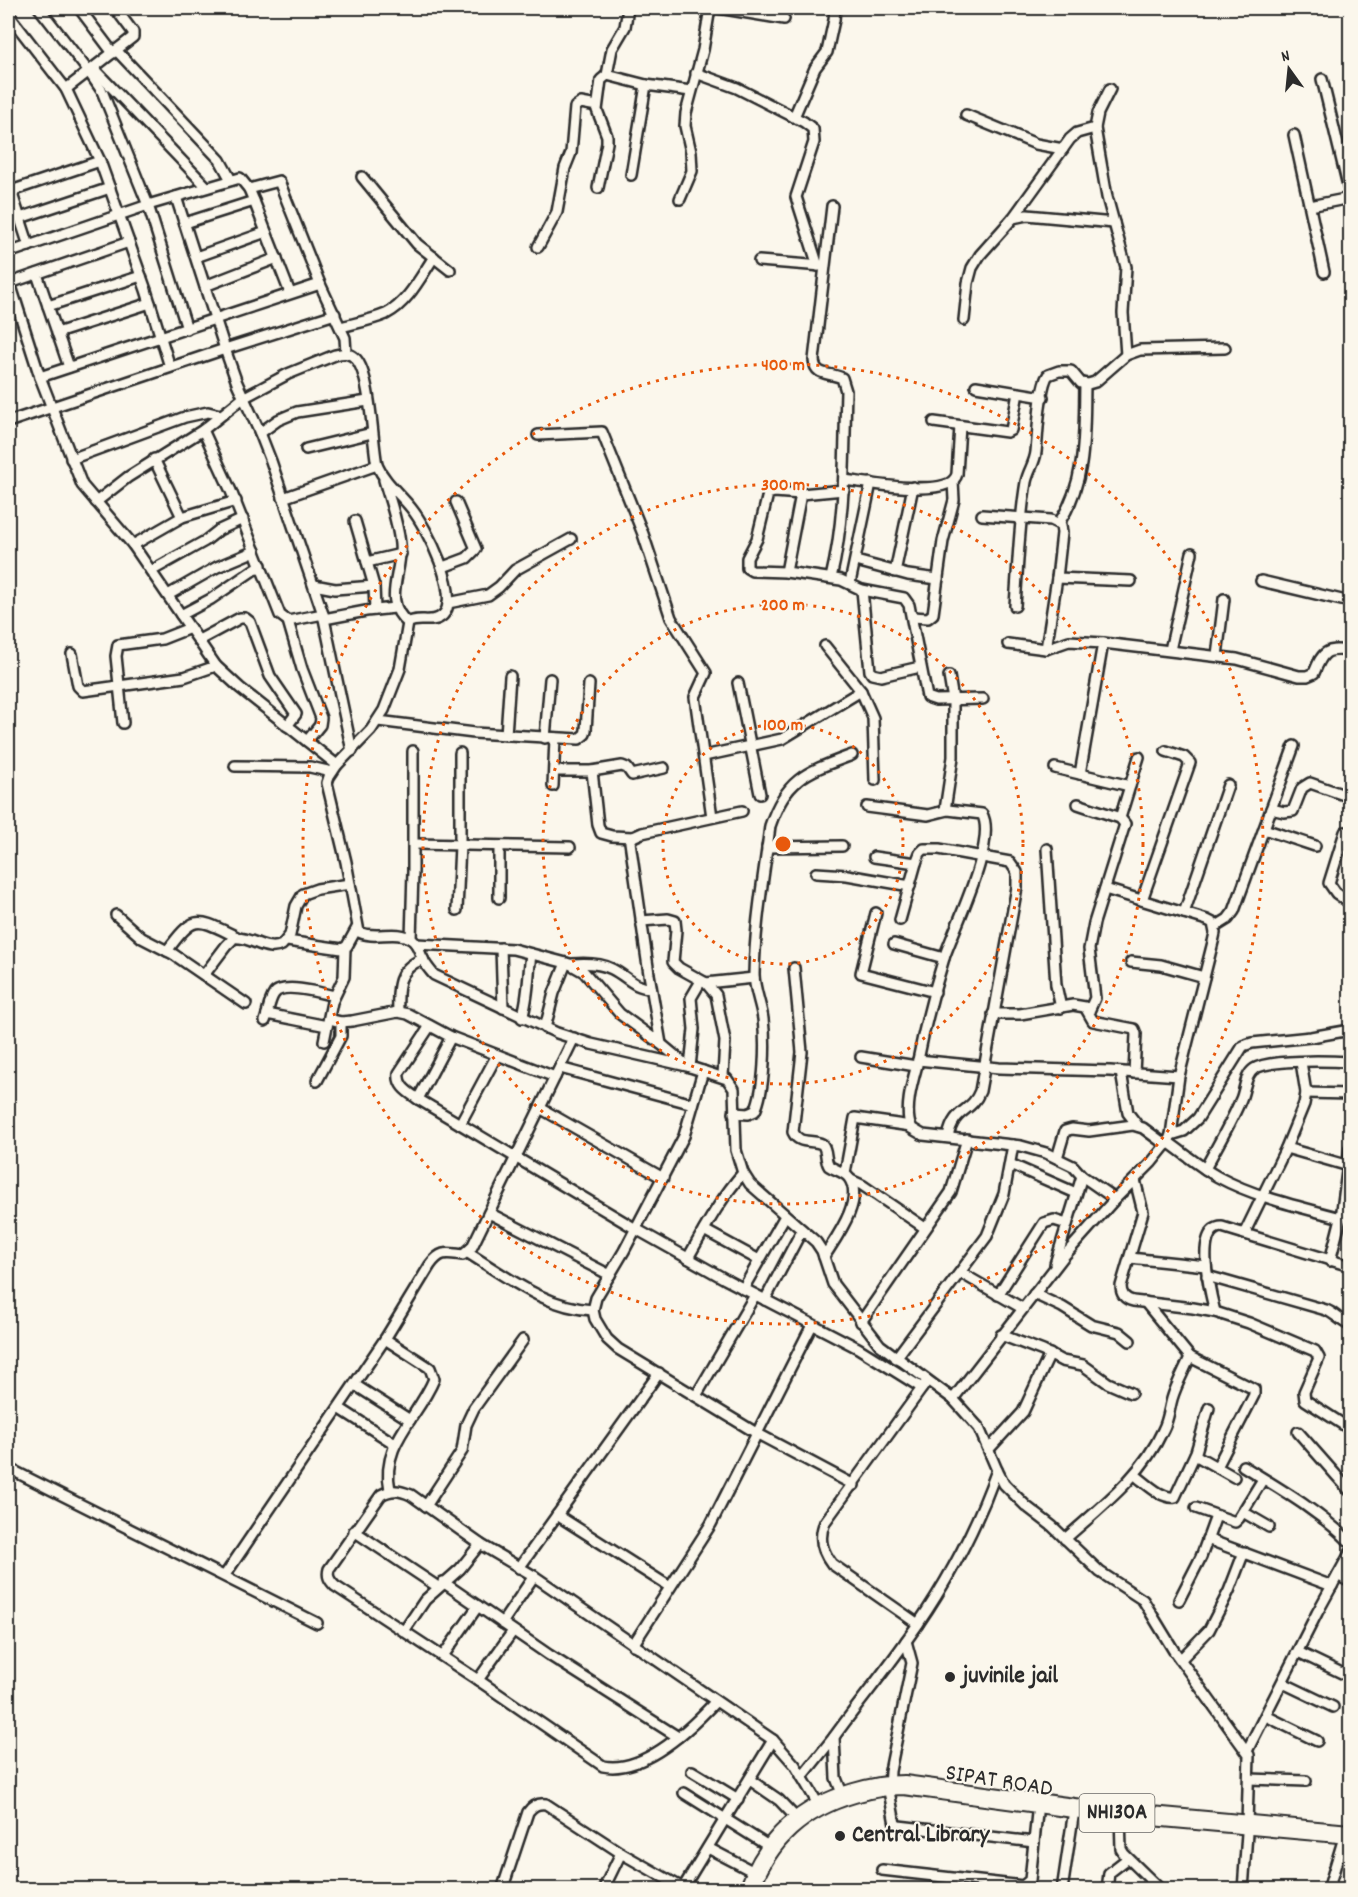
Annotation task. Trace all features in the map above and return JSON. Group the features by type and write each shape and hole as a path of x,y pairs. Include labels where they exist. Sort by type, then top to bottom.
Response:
{"highway":[{"name":"SIPAT ROAD","path":"889,1788 1037,1813 1073,1817 1120,1818"},
{"name":"SIPAT ROAD","path":"820,1808 889,1788 1120,1818 1347,1838"},
{"name":"NH130A","path":"754,1884 766,1869 774,1850 800,1822 820,1808"}],"street":[{"path":"39,8 91,70 207,187"},
{"path":"79,8 114,51 220,160 231,180"},
{"path":"66,89 134,37 133,32 115,8"},
{"path":"598,188 607,136 598,117 597,106 601,80 608,75 612,49 623,32 628,8"},
{"path":"680,199 692,171 691,152 685,126 691,91 706,38 710,8"},
{"path":"718,8 784,19"},
{"path":"794,117 815,68 827,52 835,8"},
{"path":"8,14 66,89 100,161 171,367"},
{"path":"91,70 102,91 148,205 188,329"},
{"path":"696,73 736,88 794,117 810,126 815,133 795,197 821,266"},
{"path":"608,75 646,85 691,91"},
{"path":"1322,79 1350,194"},
{"path":"631,176 646,85"},
{"path":"1110,89 1098,113 1095,128 1107,197 1126,267 1123,313 1126,355"},
{"path":"538,247 552,225 557,212 565,168 571,153 574,107 581,103 597,106"},
{"path":"966,115 1036,144 1063,149"},
{"path":"964,320 972,268 980,255 1013,218 1077,133 1095,128"},
{"path":"1294,135 1324,272"},
{"path":"29,246 13,197 14,190 100,161"},
{"path":"362,177 417,244 450,270"},
{"path":"8,253 148,205 240,178 249,189 290,293"},
{"path":"249,189 279,180 320,284 341,327 347,343 346,353"},
{"path":"20,218 110,188"},
{"path":"176,197 225,349 243,398 260,433 314,585 323,616 352,751"},
{"path":"1310,206 1350,198"},
{"path":"185,223 254,201"},
{"path":"831,578 840,541 844,485 846,386 842,378 819,372 814,364 821,266 832,206"},
{"path":"1013,218 1027,215 1114,223"},
{"path":"196,257 266,232"},
{"path":"129,243 37,274 9,280 40,377 71,459 82,485 133,545 216,666 232,682 307,741 334,768"},
{"path":"341,327 386,314 396,307 405,300 434,257"},
{"path":"205,286 277,258"},
{"path":"759,261 821,266"},
{"path":"37,274 69,367"},
{"path":"48,306 141,276"},
{"path":"40,377 320,284"},
{"path":"57,333 150,303"},
{"path":"8,422 335,314"},
{"path":"1085,384 1095,382 1126,355 1140,350 1225,348"},
{"path":"96,502 154,459 203,430 243,398 270,382 308,365 346,353 355,358 362,367 378,465 399,534 401,554 394,592 396,608 400,617 408,623"},
{"path":"1015,606 1021,518 1029,470 1036,456 1045,379 1052,372 1071,371 1085,384 1083,456 1079,479 1071,503 1059,523 1062,533 1046,649"},
{"path":"976,386 1043,397"},
{"path":"934,422 1002,432 1011,430 1018,393"},
{"path":"260,433 278,420 297,412 368,402"},
{"path":"71,459 185,417 208,412 220,415"},
{"path":"912,617 928,618 933,614 943,541 954,500 953,481 957,474 960,426"},
{"path":"203,430 236,501 280,615 288,621 299,661 321,718 320,725 307,741"},
{"path":"538,435 602,432 643,534 671,618 706,673 695,697 712,817"},
{"path":"306,449 372,433"},
{"path":"154,459 182,517"},
{"path":"283,498 378,465"},
{"path":"382,476 412,509 430,540 447,585 448,603 445,612 436,619 415,620 408,623"},
{"path":"953,481 929,489 871,483 844,485 801,494 774,492 768,494 757,539 746,564 747,568 752,570 831,578 850,583 862,590 906,600 912,617 927,697 936,700 982,699"},
{"path":"850,583 871,483"},
{"path":"895,572 913,487"},
{"path":"786,572 801,494"},
{"path":"133,545 182,517 236,501"},
{"path":"442,567 467,558 477,549 456,502"},
{"path":"982,515 1059,523"},
{"path":"151,571 205,541 219,530 243,519"},
{"path":"355,521 374,586 375,610"},
{"path":"448,603 488,595 500,587 515,570 571,539"},
{"path":"168,595 225,563 255,551"},
{"path":"1170,650 1192,553"},
{"path":"367,562 401,554"},
{"path":"856,561 895,572 938,579"},
{"path":"182,615 211,599 261,565"},
{"path":"1057,578 1131,580"},
{"path":"1261,581 1350,602"},
{"path":"314,585 335,589 374,586"},
{"path":"862,590 872,674 881,676 920,667"},
{"path":"1217,656 1224,599"},
{"path":"288,621 396,608"},
{"path":"199,640 240,618 245,618 250,622 270,676 296,714 287,726"},
{"path":"408,623 400,669 390,698 378,721 334,768 329,777 327,790 359,932 414,941 501,948 568,963 588,963 606,967 636,986 651,988"},
{"path":"123,723 116,656 118,645 162,639 190,628"},
{"path":"1008,644 1046,649 1069,641 1170,650 1249,662 1299,676 1314,673 1321,656 1326,652 1350,651"},
{"path":"1080,774 1103,643"},
{"path":"825,646 861,691 870,709 875,726 875,780"},
{"path":"72,654 78,686 80,690 89,691 184,677 216,666"},
{"path":"506,735 510,676"},
{"path":"945,810 953,757 953,700 949,676"},
{"path":"545,738 550,679"},
{"path":"738,683 760,794"},
{"path":"378,721 431,729 576,739 585,734 589,684"},
{"path":"704,756 770,743 789,735 861,691"},
{"path":"554,786 555,738"},
{"path":"1215,927 1234,912 1294,746"},
{"path":"413,751 414,941 434,975 545,1028 574,1038 723,1076 734,1089 736,1150 743,1173 750,1184 816,1242 833,1284 861,1322 880,1345 925,1384"},
{"path":"1142,900 1190,763 1184,757 1166,751"},
{"path":"457,910 460,753"},
{"path":"734,1113 748,1114 755,1111 762,1080 764,1026 754,978 755,946 770,826 776,808 795,782 815,768 852,755"},
{"path":"1120,818 1138,757"},
{"path":"235,766 334,768"},
{"path":"554,771 592,771 625,766 633,775 664,768"},
{"path":"1055,768 1130,786"},
{"path":"592,771 598,825 601,833 612,836 633,837 651,830 742,811"},
{"path":"1271,809 1284,812 1293,811 1302,788 1310,783 1350,797"},
{"path":"1184,913 1228,785"},
{"path":"1078,804 1120,818 1125,827 1094,922 1089,949 1095,998 1089,1011"},
{"path":"867,807 928,815 945,810 982,814 985,828 982,857 944,958 917,1063 909,1113 911,1126 917,1133 1012,1145 1046,1153 1073,1166 1114,1199"},
{"path":"1264,829 1315,846"},
{"path":"1345,832 1329,883 1331,888 1350,903"},
{"path":"633,837 630,849 661,1044"},
{"path":"414,844 570,847"},
{"path":"499,846 499,898"},
{"path":"767,847 842,846"},
{"path":"900,920 916,863 924,849 930,848 1010,862 1017,872 1017,887 978,1097 953,1120 948,1137"},
{"path":"1047,849 1056,985 1061,1008"},
{"path":"874,857 916,863"},
{"path":"816,873 847,875 910,886"},
{"path":"167,951 186,926 199,921 237,937 271,948 278,948 287,941 296,906 303,894 317,889 350,884"},
{"path":"1105,889 1207,920 1215,927 1179,1076 1168,1141"},
{"path":"876,913 861,974 935,992"},
{"path":"116,915 125,926 142,938 167,951 246,1004"},
{"path":"641,921 668,919 675,921 673,962 703,982 716,995 725,1041 723,1076"},
{"path":"324,1041 334,996 345,977 345,948 357,928"},
{"path":"204,975 229,941 237,937"},
{"path":"287,941 338,949 345,948"},
{"path":"894,944 944,958"},
{"path":"501,948 503,1008"},
{"path":"522,1018 528,997 527,979 531,954"},
{"path":"398,1012 400,980 410,966 423,959"},
{"path":"1131,962 1161,965 1204,976"},
{"path":"568,963 584,972 620,1014 689,1067"},
{"path":"545,1028 554,993 568,963"},
{"path":"794,968 802,1052 795,1137 801,1141 822,1144 826,1150 826,1160 829,1166 862,1185 925,1228"},
{"path":"689,1067 694,1029 691,998 703,982 754,978"},
{"path":"334,996 300,989 280,990 274,995 266,1018 341,1022 398,1012 408,1014 450,1037 555,1077"},
{"path":"993,1014 1020,1014 1079,1005 1085,1007 1093,1021 1134,1029 1136,1034 1134,1073"},
{"path":"316,1081 341,1036 341,1022"},
{"path":"430,1026 399,1073 399,1084 405,1089 418,1099 636,1229 743,1289 953,1399 979,1428 997,1470 1005,1484 1019,1499 1100,1572 1143,1600 1181,1659 1247,1750 1251,1760 1244,1890"},
{"path":"953,1399 1022,1308 1086,1230 1135,1180 1168,1141 1198,1118 1241,1048 1246,1044 1311,1037 1350,1029"},
{"path":"418,1099 450,1037"},
{"path":"225,1575 355,1385 436,1257 444,1253 453,1252 463,1255 468,1253 574,1038"},
{"path":"460,1124 497,1055"},
{"path":"861,1057 917,1063 1179,1076"},
{"path":"1205,1169 1242,1098 1251,1072 1259,1066 1301,1062 1350,1062"},
{"path":"1244,1234 1302,1112 1306,1093 1301,1062"},
{"path":"560,1068 693,1104"},
{"path":"703,1071 684,1136 636,1229 596,1298 593,1310 595,1319 607,1339 618,1348 758,1434 854,1485"},
{"path":"1121,1072 1128,1113 1138,1126"},
{"path":"1306,1093 1350,1094"},
{"path":"540,1108 663,1178"},
{"path":"824,1257 849,1216 853,1200 848,1177 855,1118 911,1126"},
{"path":"1057,1158 1065,1131 1068,1129 1089,1131 1126,1125 1138,1126 1168,1141 1205,1169 1231,1183 1263,1196 1341,1218"},
{"path":"861,1322 951,1192 967,1139"},
{"path":"896,1358 987,1236 1004,1194 1012,1145"},
{"path":"1286,1148 1349,1166"},
{"path":"1330,1261 1341,1218 1350,1148"},
{"path":"1010,1164 1076,1193"},
{"path":"688,1258 723,1197 743,1173"},
{"path":"1053,1272 1083,1176"},
{"path":"1135,1180 1143,1212 1121,1292 1127,1299 1215,1312 1249,1323 1315,1351 1319,1358 1304,1392 1305,1400 1350,1429"},
{"path":"489,1213 610,1275"},
{"path":"743,1289 785,1215"},
{"path":"998,1294 1044,1223 1054,1220 1067,1224"},
{"path":"1215,1312 1206,1271 1208,1243 1212,1230 1222,1227 1350,1266"},
{"path":"704,1230 759,1260"},
{"path":"765,1300 802,1230"},
{"path":"468,1253 552,1302 593,1310"},
{"path":"1130,1258 1206,1271 1326,1310 1342,1323 1350,1325"},
{"path":"961,1273 1022,1308"},
{"path":"696,1396 755,1294"},
{"path":"1034,1294 1062,1307 1091,1325 1119,1332 1130,1341"},
{"path":"1145,1302 1190,1357 1254,1389 1254,1395 1217,1467"},
{"path":"633,1645 711,1524 812,1325"},
{"path":"1001,1335 1062,1360 1083,1365 1108,1383 1131,1393"},
{"path":"385,1339 423,1363 434,1374 431,1386 395,1444 388,1464 387,1476 390,1490"},
{"path":"426,1506 462,1451 466,1425 474,1408 523,1340"},
{"path":"989,1449 1023,1412 1050,1354"},
{"path":"1065,1539 1135,1475 1155,1446 1164,1428 1175,1389 1190,1357"},
{"path":"519,1568 659,1373"},
{"path":"918,1624 832,1564 821,1545 821,1531 825,1522 925,1384"},
{"path":"355,1385 410,1420"},
{"path":"339,1408 395,1444"},
{"path":"1135,1475 1156,1491 1172,1498 1177,1493 1195,1455 1209,1408"},
{"path":"1298,1432 1350,1491"},
{"path":"1195,1455 1234,1477"},
{"path":"1242,1466 1331,1524 1350,1542"},
{"path":"8,1468 317,1623"},
{"path":"802,1777 918,1624 967,1540 984,1505 997,1470"},
{"path":"1196,1508 1235,1522 1263,1479"},
{"path":"716,1701 678,1737 659,1750 641,1760 613,1768 603,1766 330,1582 327,1575 354,1531 381,1495 390,1490 401,1491 480,1544 534,1576 773,1740 795,1765 820,1808"},
{"path":"1243,1512 1269,1527"},
{"path":"557,1515 670,1587"},
{"path":"1179,1600 1192,1576 1216,1516"},
{"path":"354,1531 478,1606 678,1737"},
{"path":"1207,1539 1332,1586"},
{"path":"404,1631 425,1600 460,1569 480,1544"},
{"path":"1181,1659 1209,1630 1229,1591 1244,1552"},
{"path":"1247,1750 1350,1553"},
{"path":"1338,1575 1350,1582"},
{"path":"502,1623 534,1576"},
{"path":"443,1656 478,1606"},
{"path":"478,1680 513,1631"},
{"path":"906,1641 912,1663 890,1771 889,1788 894,1821 897,1826 1034,1842"},
{"path":"1298,1652 1350,1677"},
{"path":"1283,1683 1333,1707"},
{"path":"1266,1716 1317,1741"},
{"path":"834,1737 836,1778 845,1800"},
{"path":"502,1890 528,1812 537,1804 546,1804 621,1853 685,1889 773,1740"},
{"path":"692,1771 738,1799"},
{"path":"1249,1779 1306,1781"},
{"path":"750,1780 779,1800 800,1822"},
{"path":"684,1793 727,1818 774,1850"},
{"path":"882,1869 1015,1888 1023,1886 1030,1880 1037,1813"},
{"path":"1062,1890 1073,1817"},
{"path":"1120,1818 1121,1849 1127,1859 1161,1890"},
{"path":"1328,1890 1347,1838"},
{"path":"708,1848 754,1884"},
{"path":"603,1890 621,1853"},
{"path":"1107,1890 1109,1873 1127,1859"}],"place":[{"name":"juvinile jail","path":"950,1677"},
{"name":"Central Library","path":"840,1836"}]}
